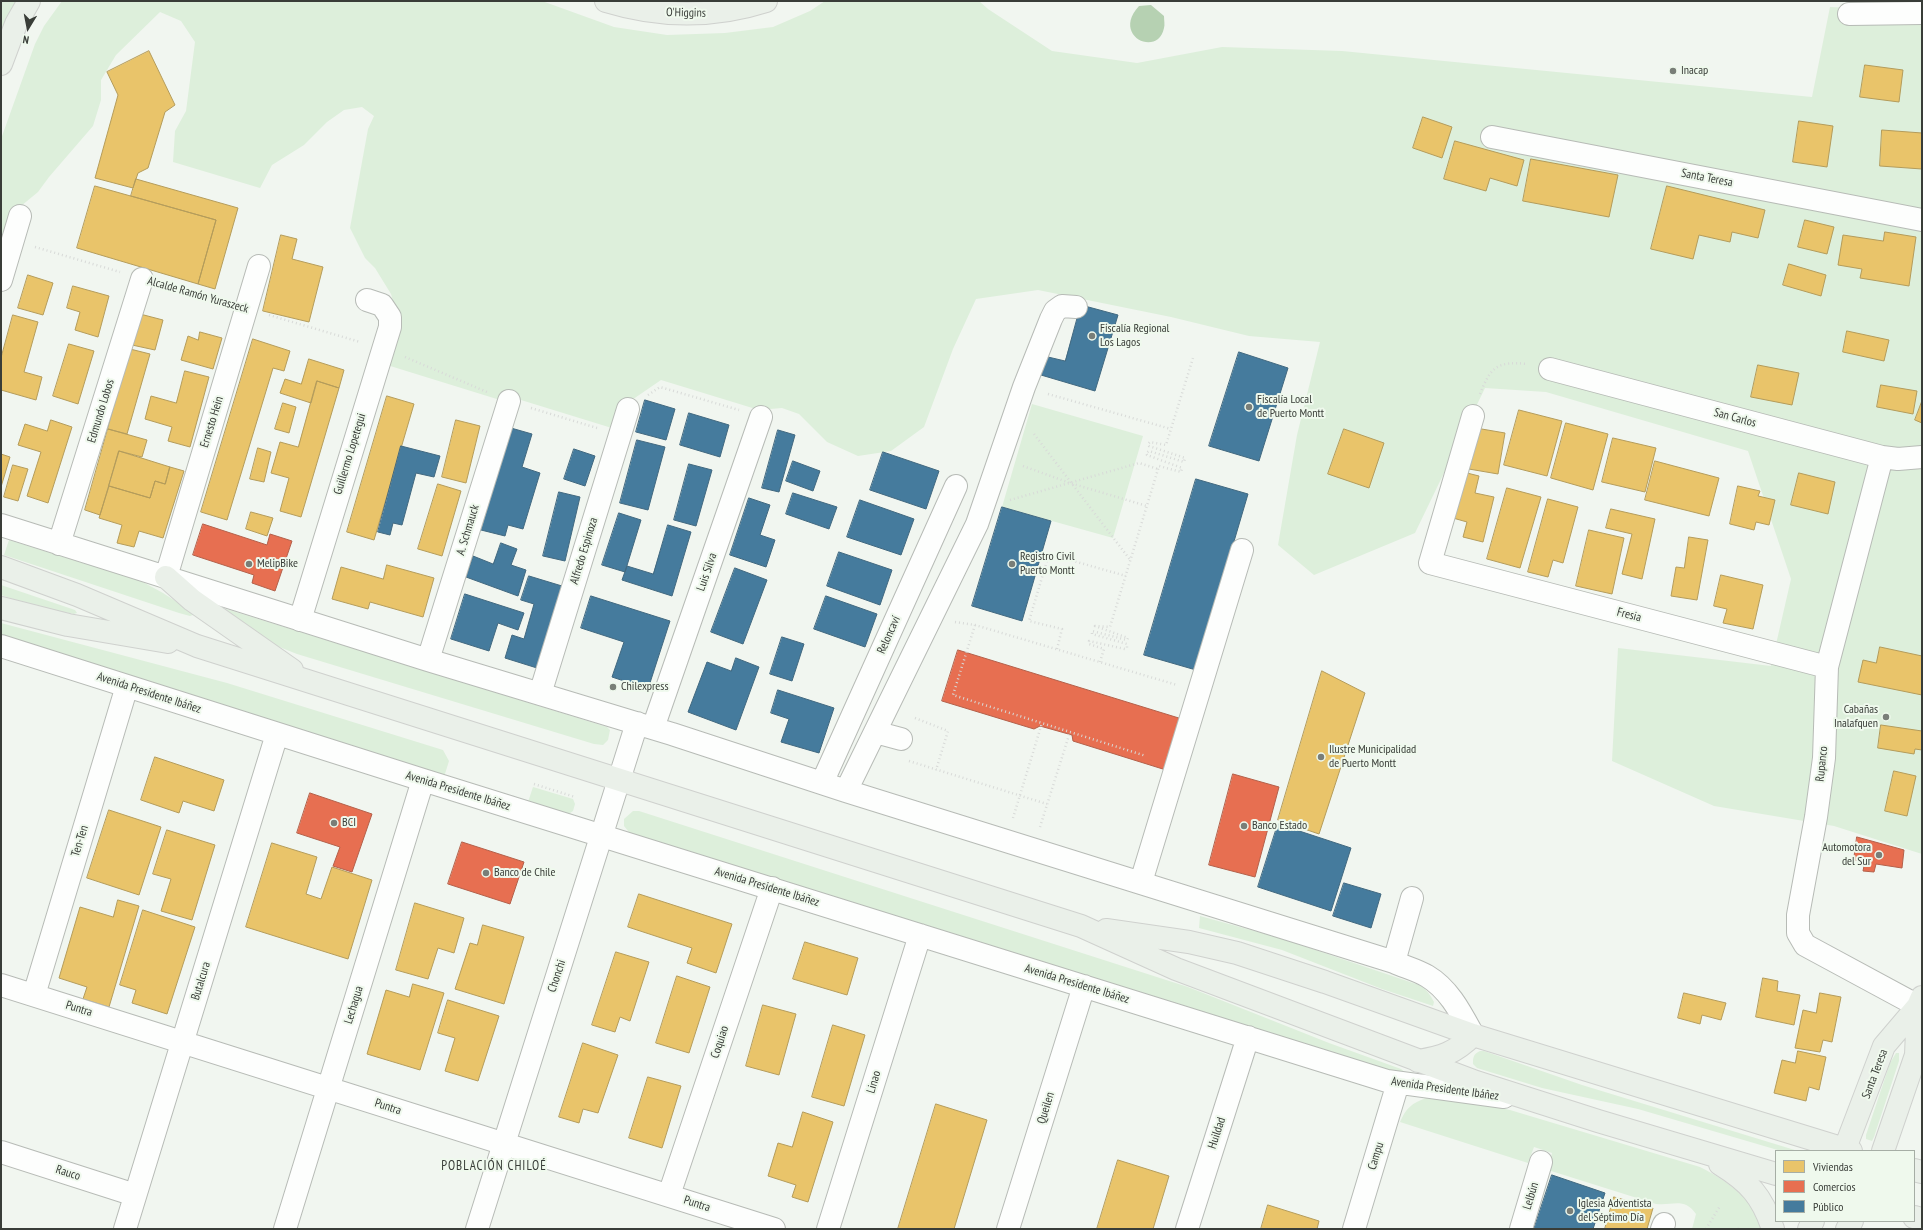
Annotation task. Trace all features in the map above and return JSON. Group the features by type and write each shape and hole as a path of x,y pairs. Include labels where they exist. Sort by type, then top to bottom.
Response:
{"main road":[{"path":"1,64 16,24 30,1"},
{"name":"O'Higgins","path":"606,1 629,8 653,12 707,14 743,8 766,1"},
{"name":"Avenida Presidente Ibáñez","path":"1,567 70,592 197,646 1081,926 1176,969 1476,1082 1540,1103 1775,1174"},
{"path":"166,577 192,600 309,682"},
{"name":"Avenida Presidente Ibáñez","path":"1,608 95,631 197,646"},
{"name":"Avenida Presidente Ibáñez","path":"1081,926 1189,942 1218,948 1325,982 1473,1035 1847,1150"},
{"path":"1883,1150 1916,1055 1920,1001"},
{"name":"Santa Teresa","path":"1847,1150 1884,1046 1920,1001"},
{"path":"1418,1061 1448,1054 1462,1046 1473,1035"},
{"path":"1693,1149 1718,1162 1749,1184 1760,1199 1774,1229"}],"street":[{"path":"1849,14 1922,13"},
{"name":"Santa Teresa","path":"1492,137 1922,220"},
{"path":"1,280 20,216"},
{"name":"Ernesto Hein","path":"166,577 259,266"},
{"name":"Edmundo Lobos","path":"60,544 142,279"},
{"name":"Guillermo Lopetegui","path":"300,620 390,327 390,317 382,305 367,300"},
{"path":"846,791 966,547 982,508 1024,387 1055,311 1062,306 1076,307"},
{"name":"San Carlos","path":"1550,369 1882,457 1898,459 1922,457"},
{"name":"A. Schmauck","path":"428,660 509,401"},
{"name":"Alfredo Espinoza","path":"540,694 628,409"},
{"name":"Luis Silva","path":"645,726 760,416"},
{"name":"Fresia","path":"1473,416 1430,563 1827,667"},
{"name":"Rupanco","path":"1882,457 1827,667 1824,758 1816,817 1798,915 1798,933 1805,945 1920,1001"},
{"name":"Reloncaví","path":"822,783 956,486"},
{"path":"1,525 1394,962 1427,976 1439,986 1456,1003 1473,1035"},
{"path":"1141,882 1242,550"},
{"name":"Avenida Presidente Ibáñez","path":"1,646 601,836 772,888 1248,1038 1398,1083 1540,1103"},
{"name":"Ten-Ten","path":"34,995 127,686"},
{"name":"Chonchi","path":"477,1229 620,779 645,726"},
{"path":"875,732 901,739"},
{"name":"Butalcura","path":"124,1229 277,734"},
{"name":"Lechagua","path":"285,1229 423,780"},
{"name":"Coquiao","path":"669,1195 772,888"},
{"path":"1394,962 1412,898"},
{"name":"Linao","path":"828,1229 920,935"},
{"name":"Puntra","path":"1,985 669,1195 746,1225 774,1229"},
{"name":"Queilen","path":"1008,1229 1084,986"},
{"name":"Huildad","path":"1187,1229 1248,1038"},
{"name":"Campu","path":"1354,1229 1398,1083"},
{"name":"Rauco","path":"1,1152 135,1195"},
{"name":"Lelbún","path":"1521,1229 1541,1162"}],"path":[{"name":"Alcalde Ramón Yuraszeck","path":"13,240 142,279 383,348 509,401 620,435"},
{"path":"1100,662 1104,649 1089,644 1089,641 1127,648 1127,644 1092,634 1092,631 1127,640 1128,638 1095,626 1110,627 1159,466 1181,472 1182,470 1182,468 1147,455 1146,453 1149,451 1184,462 1185,458 1149,446 1150,442 1166,445 1193,358"},
{"path":"1473,416 1488,376 1499,366 1508,363 1528,364 1550,369"},
{"path":"628,409 660,387 760,416"},
{"path":"1024,387 1171,429"},
{"path":"1016,412 1047,450 1070,483 1131,561"},
{"path":"1000,457 1070,483 1148,506"},
{"path":"982,508 1139,463 1158,469"},
{"path":"1057,649 1062,629 1029,621 1049,554 1126,576"},
{"path":"1146,756 953,695 975,625 1174,684"},
{"path":"919,719 948,732 936,770"},
{"path":"1012,825 1042,723"},
{"path":"1038,833 1070,732"},
{"path":"908,761 1047,804"},
{"path":"534,784 575,796"},
{"path":"1706,1229 1720,1206"}],"shaded area":[{"path":"1,1 19,1 1,37"},
{"path":"62,1 542,1 614,27 667,35 725,33 773,27 810,11 825,1 979,1 988,9 1052,51 1137,63 1222,47 1342,51 1812,97 1830,7 1922,11 1922,854 1834,826 1714,806 1612,761 1618,648 1771,666 1791,579 1748,451 1546,392 1485,388 1415,533 1314,575 1278,545 1297,435 1320,342 1249,336 1171,317 1038,290 976,299 953,349 924,427 891,451 858,456 827,442 799,414 782,408 759,410 661,380 626,404 615,429 508,396 500,400 387,365 399,320 391,294 375,268 365,258 350,228 368,129 374,116 362,107 344,110 327,122 304,145 272,165 260,188 173,162 175,131 186,111 195,42 181,21 160,12 116,55 101,80 101,100 93,126 38,192 21,206 1,246 1,139 35,44 44,26"},
{"path":"1151,5 1164,16 1164,27 1160,37 1154,41 1146,42 1139,40 1133,34 1130,26 1132,17 1139,6"},
{"path":"1032,404 1143,436 1113,538 1002,507"},
{"path":"9,540 141,581 191,611 193,615 190,616 179,613 4,555"},
{"path":"1,585 75,610 77,613 74,614 38,607 1,595"},
{"path":"210,604 607,727 610,730 608,740 603,745 594,744 297,654 267,642"},
{"path":"1,623 227,683 443,750 449,761 444,777 1,637"},
{"path":"533,787 573,799 575,804 573,811 567,815 528,802"},
{"path":"633,811 639,811 1188,987 1329,1043 1401,1069 1407,1074 1394,1073 633,837 624,826 624,819"},
{"path":"1200,916 1280,938 1419,985 1426,990 1431,997 1434,1002 1433,1006 1382,989 1282,950 1199,928"},
{"path":"1484,1051 1582,1085 1795,1150 1778,1150 1638,1109 1542,1088 1477,1068 1473,1064 1473,1058 1476,1053"},
{"path":"1896,1053 1899,1053 1899,1061 1872,1141 1866,1139 1866,1135 1890,1063"},
{"path":"1426,1098 1486,1105 1510,1110 1700,1167 1720,1178 1738,1192 1753,1208 1763,1229 1692,1229 1696,1214 1687,1206 1678,1203 1656,1204 1548,1170 1552,1153 1534,1147 1528,1163 1400,1122 1410,1107"}],"building: Viviendas":[{"path":"149,51 175,105 165,112 148,168 138,173 133,188 95,178 118,95 107,72"},
{"path":"1865,65 1903,70 1899,102 1860,97"},
{"path":"1423,117 1452,127 1442,158 1413,148"},
{"path":"1799,121 1833,126 1827,167 1793,162"},
{"path":"1882,130 1922,133 1922,169 1880,166"},
{"path":"1455,141 1524,160 1517,186 1490,178 1486,191 1444,179"},
{"path":"1531,159 1618,175 1609,217 1523,201"},
{"path":"136,179 238,208 215,289 198,284 216,220 131,196"},
{"path":"95,186 216,220 198,284 77,248"},
{"path":"1667,186 1765,210 1758,238 1732,232 1730,242 1699,235 1693,259 1651,249"},
{"path":"1805,220 1834,227 1827,254 1798,247"},
{"path":"1885,232 1916,237 1909,286 1860,278 1862,269 1838,265 1843,235 1883,241"},
{"path":"281,235 297,239 292,259 323,267 309,322 263,311"},
{"path":"1789,264 1826,275 1821,296 1783,285"},
{"path":"28,275 53,283 43,315 18,308"},
{"path":"73,286 109,296 98,337 75,330 80,312 67,308"},
{"path":"140,314 163,320 155,350 132,345"},
{"path":"13,315 38,322 24,372 42,377 36,400 1,390 1,358"},
{"path":"1847,331 1889,340 1884,361 1843,352"},
{"path":"200,332 222,338 213,369 181,360 188,336 198,340"},
{"path":"253,339 290,351 284,371 273,368 227,520 201,512"},
{"path":"69,344 94,351 78,404 53,396"},
{"path":"130,349 150,354 127,434 108,429"},
{"path":"309,359 344,370 339,388 317,381 311,403 280,393 285,379 301,384"},
{"path":"1758,365 1799,373 1792,405 1751,397"},
{"path":"185,371 209,377 190,447 168,441 172,427 145,419 151,396 176,403"},
{"path":"317,381 339,388 301,517 280,511 289,478 271,473 280,442 298,447"},
{"path":"1881,385 1917,391 1913,414 1877,407"},
{"path":"387,396 414,404 374,540 347,532"},
{"path":"1922,401 1922,423 1915,420"},
{"path":"283,403 296,407 289,433 275,429"},
{"path":"1519,410 1562,421 1547,476 1504,465"},
{"path":"51,420 72,427 48,503 27,496 41,452 18,445 25,424 47,431"},
{"path":"456,420 480,426 466,483 442,477"},
{"path":"1566,423 1608,434 1593,490 1551,478"},
{"path":"1470,427 1505,433 1498,474 1463,468"},
{"path":"108,429 147,440 142,457 119,451 100,515 85,510"},
{"path":"1344,429 1384,443 1369,488 1328,474"},
{"path":"1613,438 1656,448 1645,492 1602,482"},
{"path":"258,448 271,452 264,482 250,479"},
{"path":"119,451 170,467 165,484 155,481 150,498 109,486"},
{"path":"1,454 10,457 1,487"},
{"path":"1655,461 1719,478 1709,516 1645,500"},
{"path":"13,465 28,469 18,501 4,497"},
{"path":"170,467 184,471 163,538 139,531 134,547 117,543 122,525 99,518 109,486 150,498 155,481 165,484"},
{"path":"1459,471 1479,476 1475,493 1494,497 1483,542 1463,537 1467,522 1453,518"},
{"path":"1799,473 1835,482 1828,514 1791,505"},
{"path":"438,484 461,491 442,556 418,549"},
{"path":"1738,486 1760,491 1758,496 1775,500 1769,525 1756,522 1754,530 1730,524"},
{"path":"1507,488 1541,497 1520,568 1487,559"},
{"path":"1548,499 1578,507 1563,563 1553,560 1548,577 1528,572"},
{"path":"1611,509 1655,519 1642,579 1622,574 1632,534 1606,528"},
{"path":"251,512 273,518 267,536 246,529"},
{"path":"1589,530 1624,538 1612,594 1576,586"},
{"path":"1689,537 1708,540 1697,600 1671,596 1676,567 1684,568"},
{"path":"387,565 434,578 423,617 370,602 368,609 332,599 341,567 383,579"},
{"path":"1721,575 1763,585 1753,629 1723,623 1727,609 1714,606"},
{"path":"1880,647 1922,656 1922,695 1858,682 1863,660 1876,663"},
{"name":"Ilustre Municipalidad de Puerto Montt","path":"1322,671 1365,693 1319,834 1278,820"},
{"path":"1881,725 1922,731 1922,750 1915,749 1914,754 1878,748"},
{"path":"155,757 224,780 214,811 183,801 179,813 141,800"},
{"path":"1894,771 1916,776 1907,816 1885,811"},
{"path":"109,810 161,827 139,895 87,878"},
{"path":"167,830 215,845 192,920 161,911 171,879 153,874"},
{"path":"272,843 317,857 306,894 321,899 332,867 372,880 348,959 246,927"},
{"path":"639,894 732,924 716,973 687,963 692,948 628,927"},
{"path":"118,900 139,906 109,1007 83,999 87,987 59,978 80,907 113,917"},
{"path":"415,903 464,918 454,953 438,948 428,979 396,970"},
{"path":"143,910 195,927 167,1014 132,1003 136,990 120,985"},
{"path":"483,925 524,937 504,1004 455,989 470,943 477,945"},
{"path":"805,942 858,958 847,995 793,979"},
{"path":"616,952 649,962 630,1021 620,1017 615,1032 592,1025"},
{"path":"677,976 710,987 689,1053 656,1043"},
{"path":"1763,978 1778,981 1777,991 1800,995 1794,1025 1756,1017"},
{"path":"413,984 444,993 420,1070 367,1054 386,990 409,997"},
{"path":"1684,993 1726,1003 1721,1020 1702,1015 1700,1024 1678,1018"},
{"path":"1820,993 1841,997 1832,1042 1823,1040 1820,1052 1795,1048 1803,1010 1816,1013"},
{"path":"448,1000 499,1016 478,1081 445,1071 455,1038 438,1033"},
{"path":"763,1005 796,1014 779,1075 746,1066"},
{"path":"833,1025 865,1035 844,1106 812,1097"},
{"path":"583,1043 618,1055 598,1113 583,1109 579,1123 559,1117"},
{"path":"1798,1051 1826,1057 1819,1090 1809,1087 1806,1101 1774,1093 1782,1060 1795,1063"},
{"path":"648,1077 681,1086 662,1148 629,1138"},
{"path":"936,1104 987,1120 954,1229 898,1229"},
{"path":"803,1112 833,1122 808,1202 792,1197 796,1185 768,1176 778,1143 792,1147"},
{"path":"1118,1160 1169,1176 1153,1229 1097,1229"},
{"path":"1614,1197 1653,1208 1647,1229 1605,1229"},
{"path":"1268,1205 1319,1221 1317,1229 1261,1229"}],"building: Comercios":[{"path":"203,524 267,545 270,534 292,541 275,591 252,583 254,575 193,555"},
{"path":"958,650 1182,719 1166,770 1073,741 1072,735 1040,726 1034,729 942,701"},
{"name":"Banco Estado","path":"1233,774 1279,787 1255,877 1209,865"},
{"name":"BCI","path":"310,793 372,814 352,872 333,866 340,847 297,833"},
{"name":"Automotora del Sur","path":"1857,837 1904,850 1902,868 1876,864 1874,872 1863,871 1865,861 1854,860"},
{"name":"Banco de Chile","path":"462,842 524,862 510,904 448,884"}],"building: Público":[{"name":"Fiscalía Regional Los Lagos","path":"1081,305 1118,315 1095,391 1041,375 1048,357 1065,361"},
{"name":"Fiscalía Local de Puerto Montt","path":"1239,352 1288,368 1259,461 1209,446"},
{"path":"645,400 675,409 666,440 636,432"},
{"path":"689,413 729,425 720,457 680,445"},
{"path":"511,428 532,434 522,467 540,473 523,529 508,525 505,536 481,530"},
{"path":"778,430 795,435 779,492 762,488"},
{"path":"637,440 665,447 648,510 620,503"},
{"path":"401,446 440,456 434,477 416,473 402,525 393,523 390,535 378,532"},
{"path":"574,449 595,456 585,486 564,479"},
{"path":"883,452 939,471 926,509 870,490"},
{"path":"793,461 820,471 813,491 786,481"},
{"path":"689,464 712,470 696,526 674,520"},
{"path":"1196,479 1248,494 1196,670 1144,655"},
{"path":"559,492 580,497 565,561 543,556"},
{"path":"793,493 837,507 829,529 786,514"},
{"path":"749,498 770,505 760,535 775,540 766,567 730,555"},
{"path":"860,500 914,519 901,555 847,537"},
{"name":"Registro Civil Puerto Montt","path":"1002,507 1051,521 1022,621 972,606"},
{"path":"619,513 641,520 625,572 602,565"},
{"path":"668,525 691,532 672,596 622,580 627,566 653,574"},
{"path":"501,543 517,549 511,565 526,570 518,596 466,577 473,556 493,564"},
{"path":"839,552 892,570 880,605 827,586"},
{"path":"735,568 767,580 743,644 711,632"},
{"path":"529,576 562,586 537,668 505,658 512,635 524,639 534,604 521,600"},
{"path":"465,594 524,613 518,630 498,623 489,651 451,639"},
{"path":"591,596 670,621 648,689 612,677 624,642 581,628"},
{"path":"826,596 877,614 865,647 814,629"},
{"path":"782,637 804,644 792,681 770,674"},
{"path":"736,658 759,667 736,730 688,712 707,662 731,671"},
{"path":"778,690 834,708 819,753 781,742 789,719 771,713"},
{"path":"1278,824 1351,848 1331,911 1258,887"},
{"path":"1344,883 1381,894 1371,928 1333,916"},
{"name":"Iglesia Adventista del Séptimo Día","path":"1552,1175 1605,1193 1593,1229 1534,1229"}],"place":[{"name":"Inacap","path":"1673,71"},
{"name":"Fiscalía Regional Los Lagos","path":"1092,336"},
{"name":"Fiscalía Local de Puerto Montt","path":"1249,407"},
{"name":"MelipBike","path":"249,564"},
{"name":"Registro Civil Puerto Montt","path":"1012,564"},
{"name":"Chilexpress","path":"613,687"},
{"name":"Cabañas Inalafquen","path":"1886,717"},
{"name":"Ilustre Municipalidad de Puerto Montt","path":"1321,757"},
{"name":"BCI","path":"334,823"},
{"name":"Banco Estado","path":"1244,826"},
{"name":"Automotora del Sur","path":"1879,855"},
{"name":"Banco de Chile","path":"486,873"},
{"name":"Iglesia Adventista del Séptimo Día","path":"1570,1211"}],"district":[{"name":"POBLACIÓN CHILOÉ","path":"494,1166"}]}
